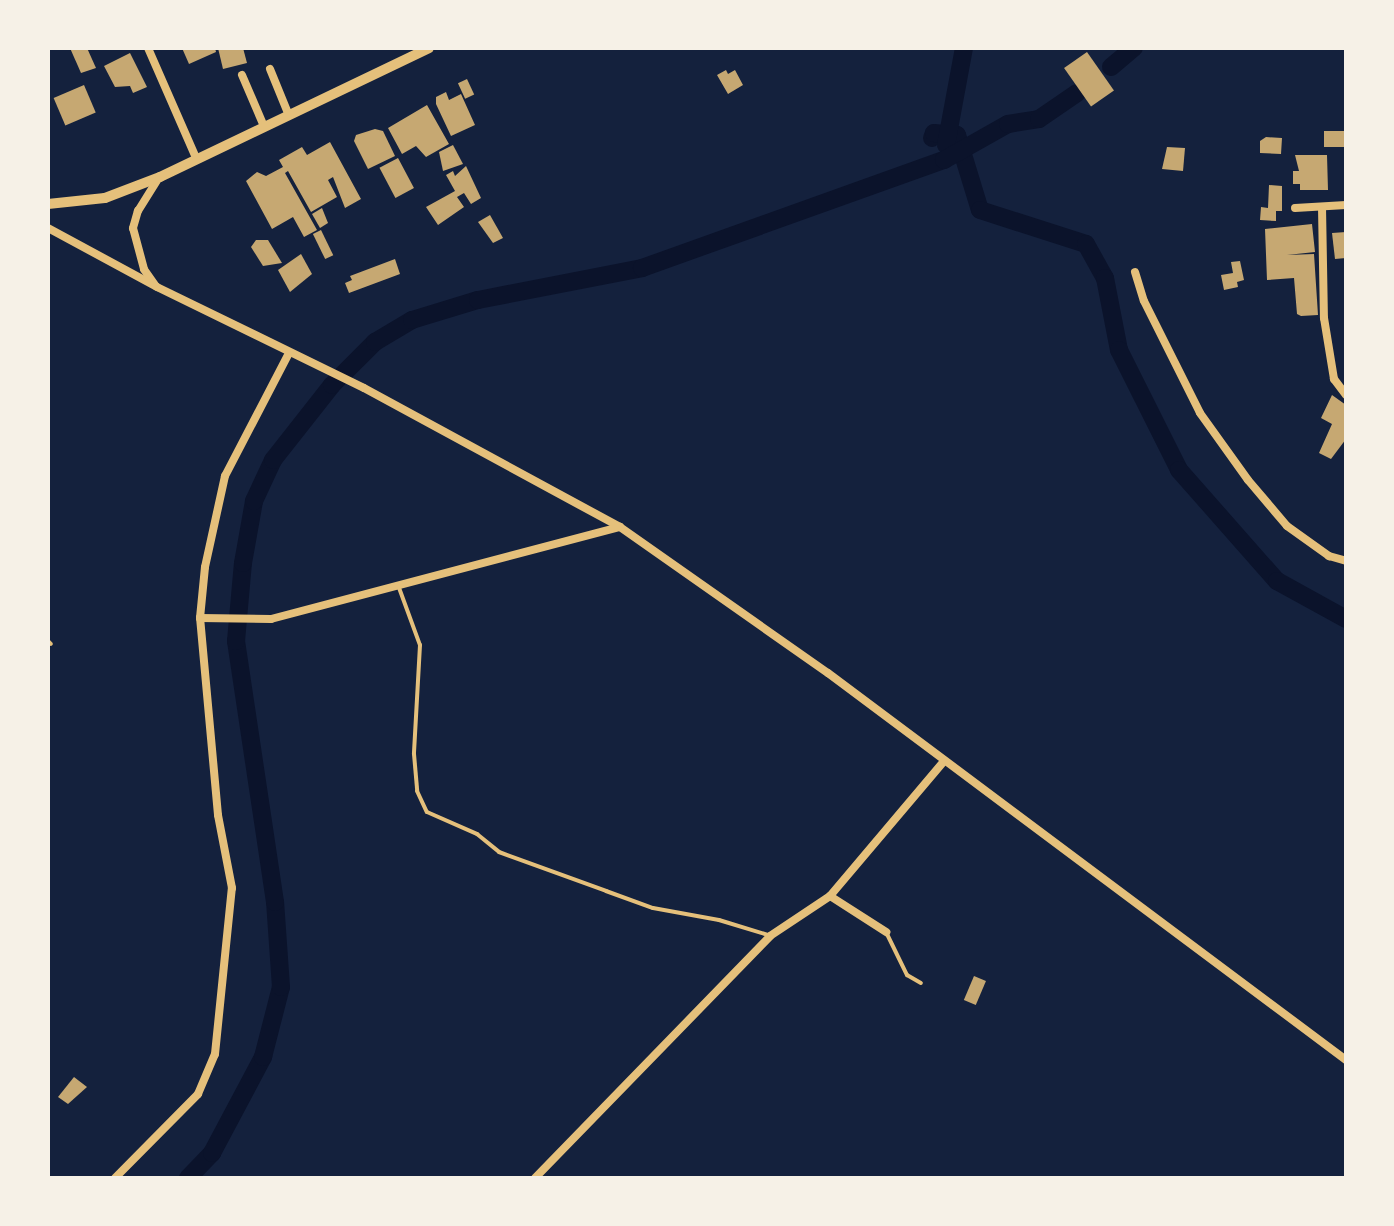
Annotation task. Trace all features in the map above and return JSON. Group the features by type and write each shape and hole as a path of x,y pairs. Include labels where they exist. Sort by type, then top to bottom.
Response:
{"street":[{"path":"148,48 196,158"},
{"path":"48,204 105,198 160,177 263,124 428,48"},
{"path":"270,69 288,113"},
{"path":"242,75 263,124"},
{"path":"157,288 144,269 133,228 148,190 160,177"},
{"path":"1296,208 1346,205"},
{"path":"1322,208 1324,318 1334,379 1345,395"},
{"path":"48,228 157,288 364,388 620,527 773,633 1346,1060"},
{"path":"1135,272 1144,301 1200,413 1248,480 1287,526 1329,556 1346,561"},
{"path":"115,1178 198,1094 215,1054 232,888 218,814 203,618 205,567 225,476 289,353"},
{"path":"203,618 272,619 620,527"},
{"path":"534,1178 770,936 830,896 944,761"},
{"path":"830,896 886,932"}],"lane":[{"path":"398,584 420,644 414,754 417,791 427,812 477,834 499,852 653,908 719,920 770,936"},
{"path":"886,932 908,975 921,983"}],"building":[{"path":"70,48 87,48 96,68 81,73"},
{"path":"182,48 215,48 216,52 189,64"},
{"path":"218,48 243,48 247,63 223,69"},
{"path":"1087,52 1114,91 1091,107 1064,68"},
{"path":"130,53 147,87 133,93 130,86 115,87 104,66"},
{"path":"726,70 728,74 735,70 743,85 728,94 717,75"},
{"path":"467,79 474,94 465,99 458,83"},
{"path":"84,85 96,113 65,126 54,98"},
{"path":"446,92 449,100 461,94 475,125 451,136 436,104 436,97"},
{"path":"427,105 449,144 426,157 416,146 402,154 388,128"},
{"path":"375,129 383,131 395,156 368,169 354,141 356,135"},
{"path":"1324,131 1346,131 1346,147 1324,147"},
{"path":"1266,137 1282,138 1281,154 1260,153 1260,141"},
{"path":"330,142 361,199 345,208 333,177 328,180 337,197 311,212 288,171 285,173 317,230 304,237 293,217 272,229 246,181 257,172 266,176 283,167 279,160 302,147 307,155"},
{"path":"453,145 463,164 443,171 439,152"},
{"path":"1167,147 1185,148 1183,171 1162,169"},
{"path":"1295,155 1327,155 1328,190 1300,190 1300,184 1293,184 1293,171 1299,171"},
{"path":"398,158 414,188 395,198 379,168"},
{"path":"466,166 481,198 471,204 464,193 457,197 464,207 438,225 426,207 455,191 446,175 453,171 455,176"},
{"path":"1269,185 1282,186 1282,211 1276,211 1276,221 1260,220 1261,207 1268,208"},
{"path":"322,208 328,223 320,228 312,214"},
{"path":"490,215 503,238 493,243 478,222"},
{"path":"1312,224 1315,252 1287,255 1314,254 1318,315 1301,316 1297,314 1294,278 1267,280 1265,229"},
{"path":"321,230 333,255 325,259 313,234"},
{"path":"1346,232 1346,258 1335,259 1332,233"},
{"path":"256,240 268,240 282,263 263,266 251,247"},
{"path":"301,254 312,274 290,292 278,270"},
{"path":"395,259 400,274 349,293 345,283 352,280 350,276"},
{"path":"1240,261 1244,280 1237,282 1238,287 1224,290 1221,275 1233,273 1231,262"},
{"path":"1332,395 1346,405 1346,439 1331,459 1319,453 1332,424 1321,418"},
{"path":"974,976 986,981 976,1005 964,1000"},
{"path":"74,1077 87,1087 68,1104 58,1097"}],"waterway":[{"path":"946,145 964,48"},
{"path":"1111,67 1134,48"},
{"path":"188,1178 212,1153 263,1057 281,987 275,902 236,641 243,563 254,501 273,460 332,385 375,342 412,320 478,300 642,268 944,160 1008,124 1039,119 1077,93"},
{"path":"932,138 934,133 957,135 980,210 1086,244 1105,278 1119,350 1179,470 1277,581 1346,619"}]}
